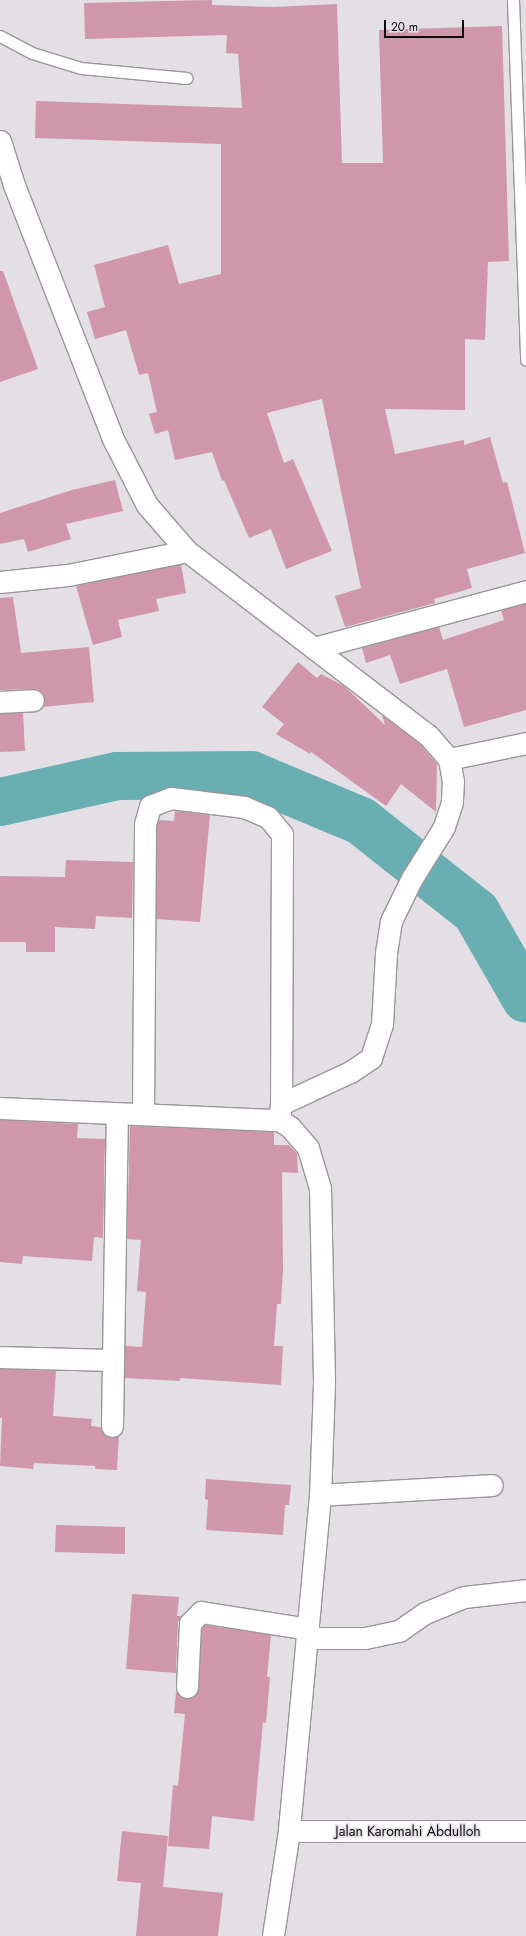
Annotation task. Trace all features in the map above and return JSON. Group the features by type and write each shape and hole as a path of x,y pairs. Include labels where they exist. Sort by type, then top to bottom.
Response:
{"street":[{"path":"0,141 17,192 112,437 147,505 187,551 428,735 449,759 453,781 452,802 444,827 412,878 391,921 386,953 382,1024 371,1058 350,1072 280,1112 117,1114 0,1108"},
{"path":"8,582 68,575 187,551"},
{"path":"314,648 526,590"},
{"path":"0,702 33,700"},
{"path":"449,759 526,743"},
{"path":"143,1114 145,824 150,806 171,798 244,807 268,817 282,834 280,1112 290,1127 308,1148 320,1188 324,1383 320,1496 290,1831 273,1936"},
{"path":"112,1426 111,1360 117,1114"},
{"path":"0,1357 111,1360"},
{"path":"320,1496 492,1485"},
{"path":"187,1686 190,1623 201,1612 308,1634 365,1638 399,1631 425,1613 464,1597 526,1590"},
{"name":"Jalan Karomahi Abdulloh","path":"290,1831 526,1831"}],"lane":[{"path":"513,0 525,298 526,360"},
{"path":"0,36 32,53 81,68 187,78"}],"building":[{"path":"212,0 212,5 273,7 337,4 342,163 383,163 379,30 502,26 509,261 488,262 485,340 465,339 465,410 385,409 395,454 464,440 464,445 490,437 503,483 507,482 525,553 467,569 472,588 434,599 435,603 345,627 335,596 361,588 322,399 267,413 284,463 293,459 332,551 286,569 271,529 249,538 224,480 222,481 212,452 175,460 168,430 155,434 149,414 157,412 148,373 139,375 126,330 95,339 87,312 105,307 94,265 168,245 179,284 221,274 221,144 35,138 36,101 242,108 238,54 226,53 227,35 85,39 84,3"},
{"path":"0,271 3,271 38,369 0,382"},
{"path":"115,480 123,511 66,524 71,539 28,552 24,539 0,544 0,513 72,490"},
{"path":"181,564 186,593 156,599 159,611 118,620 122,637 93,645 76,586"},
{"path":"13,597 21,653 89,647 94,702 42,707 45,699 38,689 0,690 0,598"},
{"path":"526,603 526,710 464,727 447,669 400,684 390,655 366,663 362,648 439,627 443,640 504,620 501,610"},
{"path":"298,662 317,678 321,674 344,686 385,725 382,715 420,744 437,764 436,812 401,784 386,806 311,752 310,754 276,734 284,724 262,707"},
{"path":"23,713 25,751 0,752 0,714"},
{"path":"175,811 210,815 200,922 156,919 158,820 174,821"},
{"path":"66,860 133,862 132,918 96,916 95,929 55,927 55,952 26,952 26,942 0,942 0,876 65,877"},
{"path":"0,1120 78,1124 77,1138 105,1139 103,1238 94,1237 92,1261 23,1256 22,1264 0,1262"},
{"path":"130,1126 274,1132 274,1145 289,1145 297,1154 298,1173 282,1172 283,1269 281,1304 277,1304 274,1346 283,1346 281,1385 180,1378 180,1381 125,1378 125,1346 142,1347 146,1292 137,1291 141,1240 127,1239"},
{"path":"0,1369 56,1371 53,1416 92,1419 91,1426 100,1427 106,1436 112,1438 119,1435 117,1470 95,1469 95,1466 34,1463 33,1469 0,1466 2,1418 0,1418"},
{"path":"206,1479 291,1485 289,1505 285,1505 283,1535 206,1530 208,1500 205,1499"},
{"path":"56,1525 125,1527 125,1554 55,1552"},
{"path":"132,1594 179,1597 177,1616 181,1616 178,1622 176,1673 126,1669"},
{"path":"205,1625 271,1635 267,1677 270,1677 266,1723 263,1722 254,1821 212,1816 209,1849 168,1846 173,1785 178,1786 185,1714 174,1713 176,1692 186,1699 197,1693 202,1628"},
{"path":"122,1831 168,1836 163,1887 223,1893 218,1936 136,1936 141,1883 117,1881"}],"waterway":[{"path":"0,802 117,776 251,775 361,821 476,912 526,999"}]}
